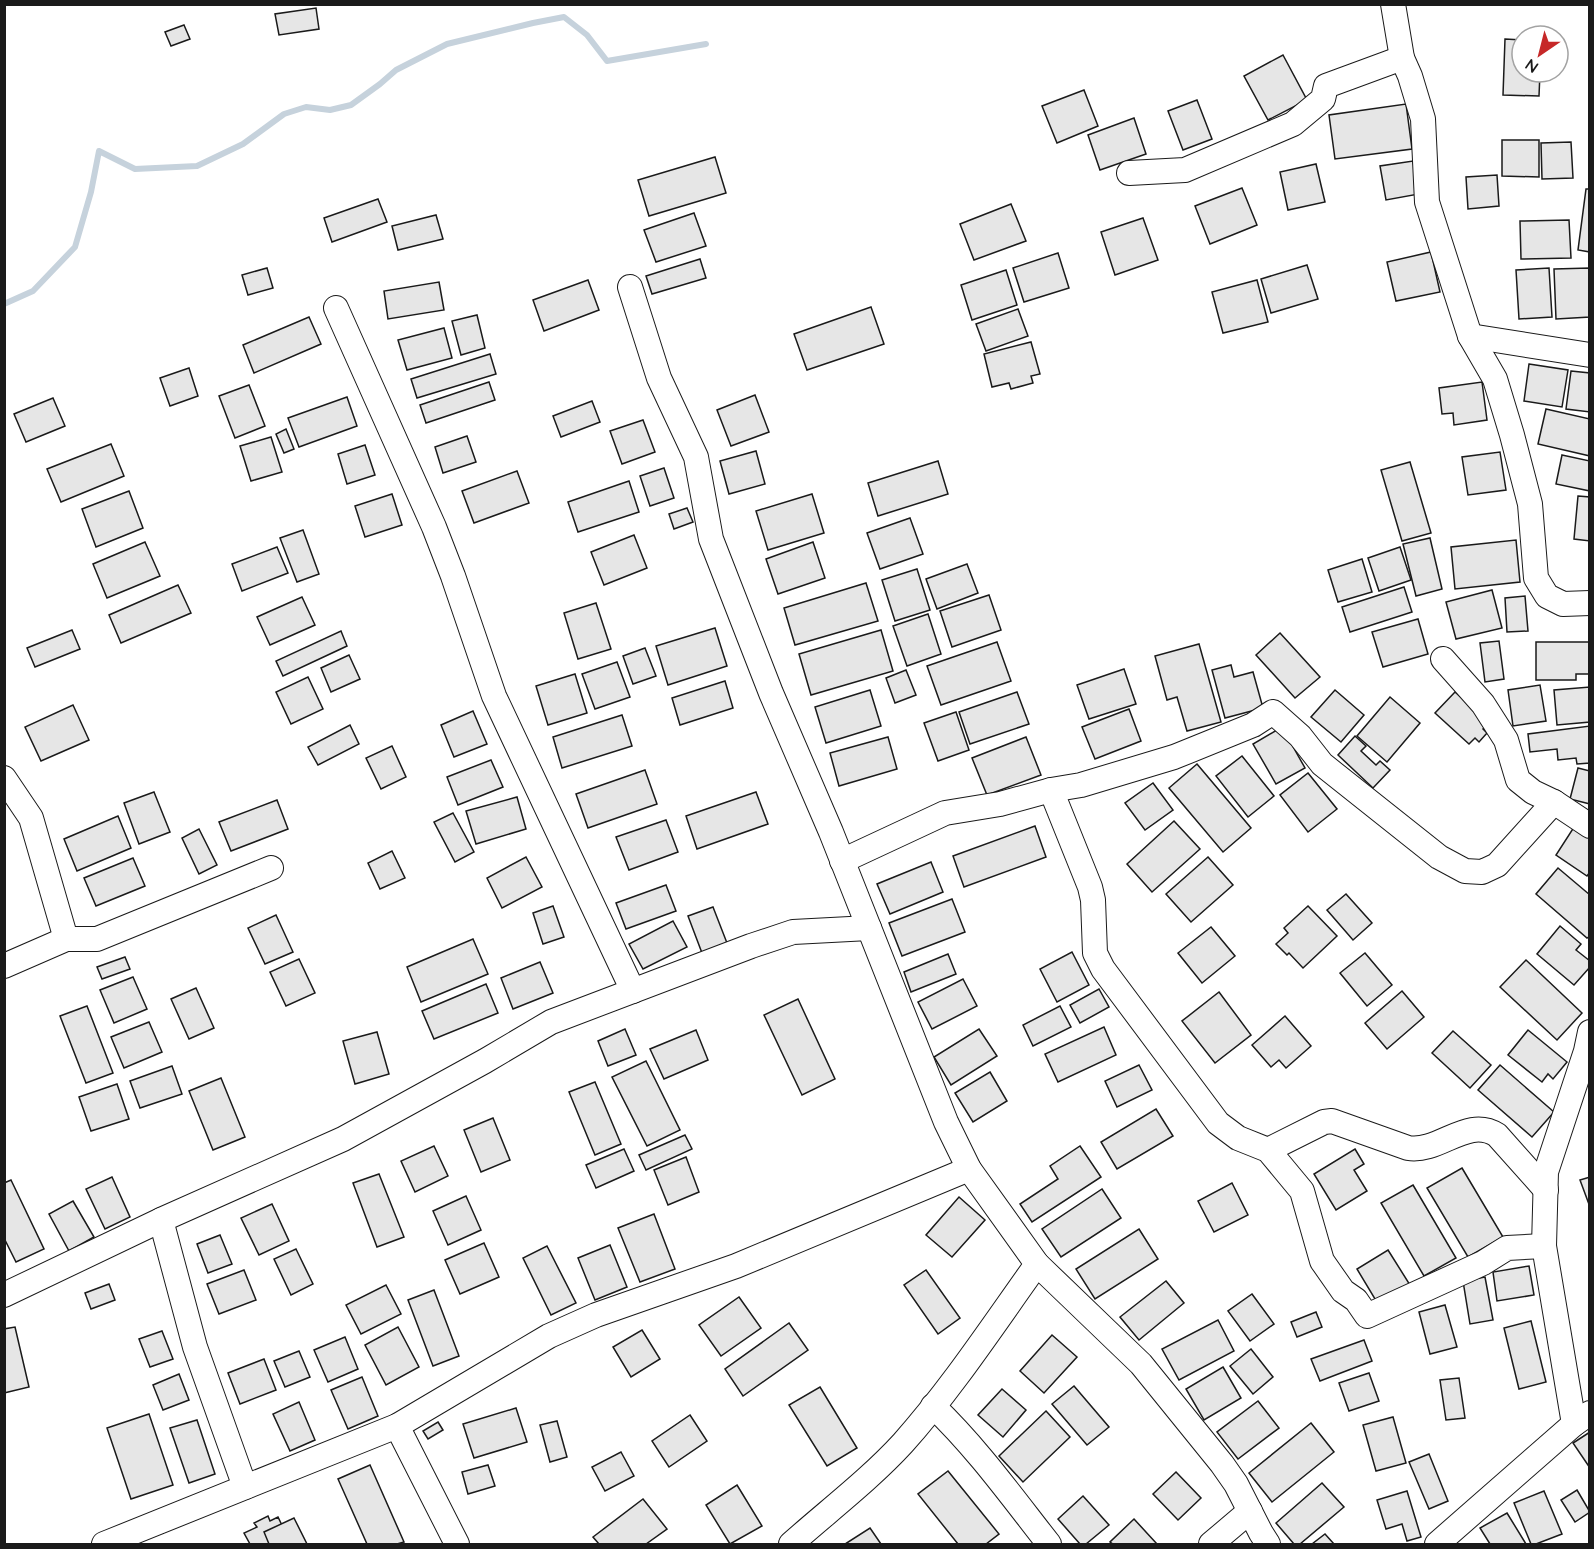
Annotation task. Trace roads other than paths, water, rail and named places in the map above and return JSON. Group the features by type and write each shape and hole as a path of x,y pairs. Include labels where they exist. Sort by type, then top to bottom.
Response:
{"street":[{"path":"1393,4 1402,58 1423,119 1427,202 1470,336 1495,379 1512,435 1530,504 1536,578 1547,596 1563,604 1590,603"},
{"path":"1129,173 1185,170 1261,138 1293,124 1323,99 1326,86 1402,58"},
{"path":"630,287 659,378 696,457 711,539 945,1122 969,1169 1038,1264 1141,1365 1222,1464 1236,1484 1268,1545"},
{"path":"336,308 434,527 494,696 633,991"},
{"path":"1470,336 1590,355"},
{"path":"1443,659 1483,704 1506,740 1518,780 1533,792 1554,802 1590,826"},
{"path":"842,861 945,813 1000,804 1081,785 1174,757 1253,725 1273,712 1300,736 1322,764 1439,857 1466,871 1482,872 1497,865 1554,802"},
{"path":"4,778 31,819 66,939"},
{"path":"1052,790 1090,887 1093,900 1095,953 1103,969 1218,1123 1238,1138 1268,1150 1302,1191 1322,1261 1343,1291 1356,1300 1367,1317 1474,1268 1507,1248 1544,1246"},
{"path":"4,966 66,939 97,939 271,868"},
{"path":"4,1295 161,1220 343,1139 551,1022 793,932 869,928"},
{"path":"1437,1545 1582,1419 1544,1246 1546,1172 1586,1051 1590,1032"},
{"path":"1268,1150 1323,1122 1332,1121 1419,1150 1477,1128 1489,1130 1497,1135 1546,1190"},
{"path":"104,1545 397,1426 549,1336 596,1315 736,1266 969,1169"},
{"path":"161,1220 195,1347 245,1487"},
{"path":"791,1545 884,1462 933,1406 1038,1264"},
{"path":"933,1406 982,1458 1049,1545"},
{"path":"397,1426 457,1545"},
{"path":"1211,1545 1250,1511"}],"waterway":[{"path":"4,304 33,291 75,247 91,192 99,151 135,169 197,166 243,144 284,114 306,107 330,110 351,105 396,70 447,44 564,17 587,35 607,61 706,44"}]}
